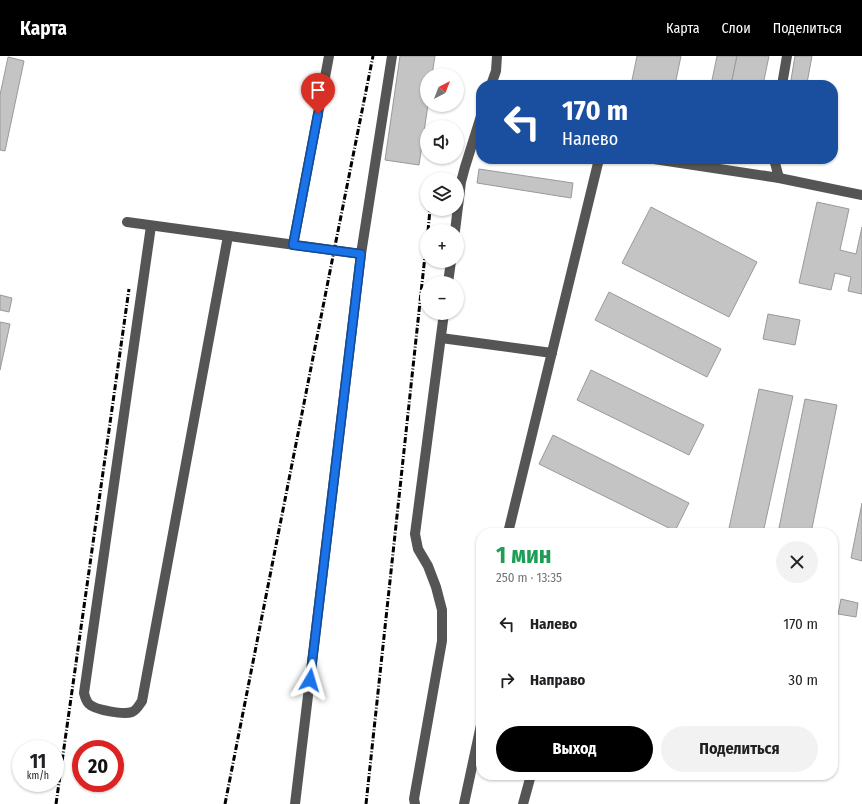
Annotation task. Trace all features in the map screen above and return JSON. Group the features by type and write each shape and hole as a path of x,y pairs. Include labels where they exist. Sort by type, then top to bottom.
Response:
{"lane":[{"path":"293,245 329,56"},
{"path":"295,804 361,254 392,56"},
{"path":"493,80 496,71 497,56"},
{"path":"783,80 787,56"},
{"path":"456,224 461,182 476,137"},
{"path":"509,528 598,164"},
{"path":"687,164 779,178 862,195"},
{"path":"775,164 779,178"},
{"path":"127,222 361,254"},
{"path":"152,226 84,693 85,699 89,705 97,709 125,713 132,712 138,708 142,700 228,236"},
{"path":"415,804 414,799 442,641 442,610 436,587 428,566 418,550 415,534 443,320"},
{"path":"441,338 552,353"},
{"path":"511,520 513,528"},
{"path":"464,804 476,748"},
{"path":"523,804 530,780"}],"building":[{"path":"400,56 435,56 433,68 420,68 420,112 427,112 426,120 420,120 419,165 385,160"},
{"path":"637,56 681,56 676,80 632,80"},
{"path":"717,56 737,56 732,80 712,80"},
{"path":"737,56 769,56 764,80 732,80"},
{"path":"795,56 812,56 808,80 791,80"},
{"path":"8,57 24,61 5,151 0,150 0,95"},
{"path":"479,169 573,183 571,198 477,183"},
{"path":"817,202 849,209 840,250 856,254 862,227 862,294 848,291 851,277 835,273 831,290 799,283"},
{"path":"651,207 757,262 729,317 622,263"},
{"path":"609,292 721,349 707,377 595,320"},
{"path":"0,295 12,298 9,312 0,310"},
{"path":"768,314 800,320 795,345 763,339"},
{"path":"0,322 10,324 0,370"},
{"path":"591,370 704,425 689,455 577,400"},
{"path":"759,389 793,396 764,528 729,528"},
{"path":"805,399 837,405 812,528 779,528"},
{"path":"553,435 689,503 676,528 669,528 539,464"},
{"path":"862,503 862,561 851,558"},
{"path":"841,599 858,603 856,617 838,614"}],"railway":[{"path":"225,804 373,56"},
{"path":"429,216 429,224"},
{"path":"366,804 424,268"},
{"path":"56,804 129,289"}],"route":[{"path":"310,680 361,254 293,245 318,114"}]}
